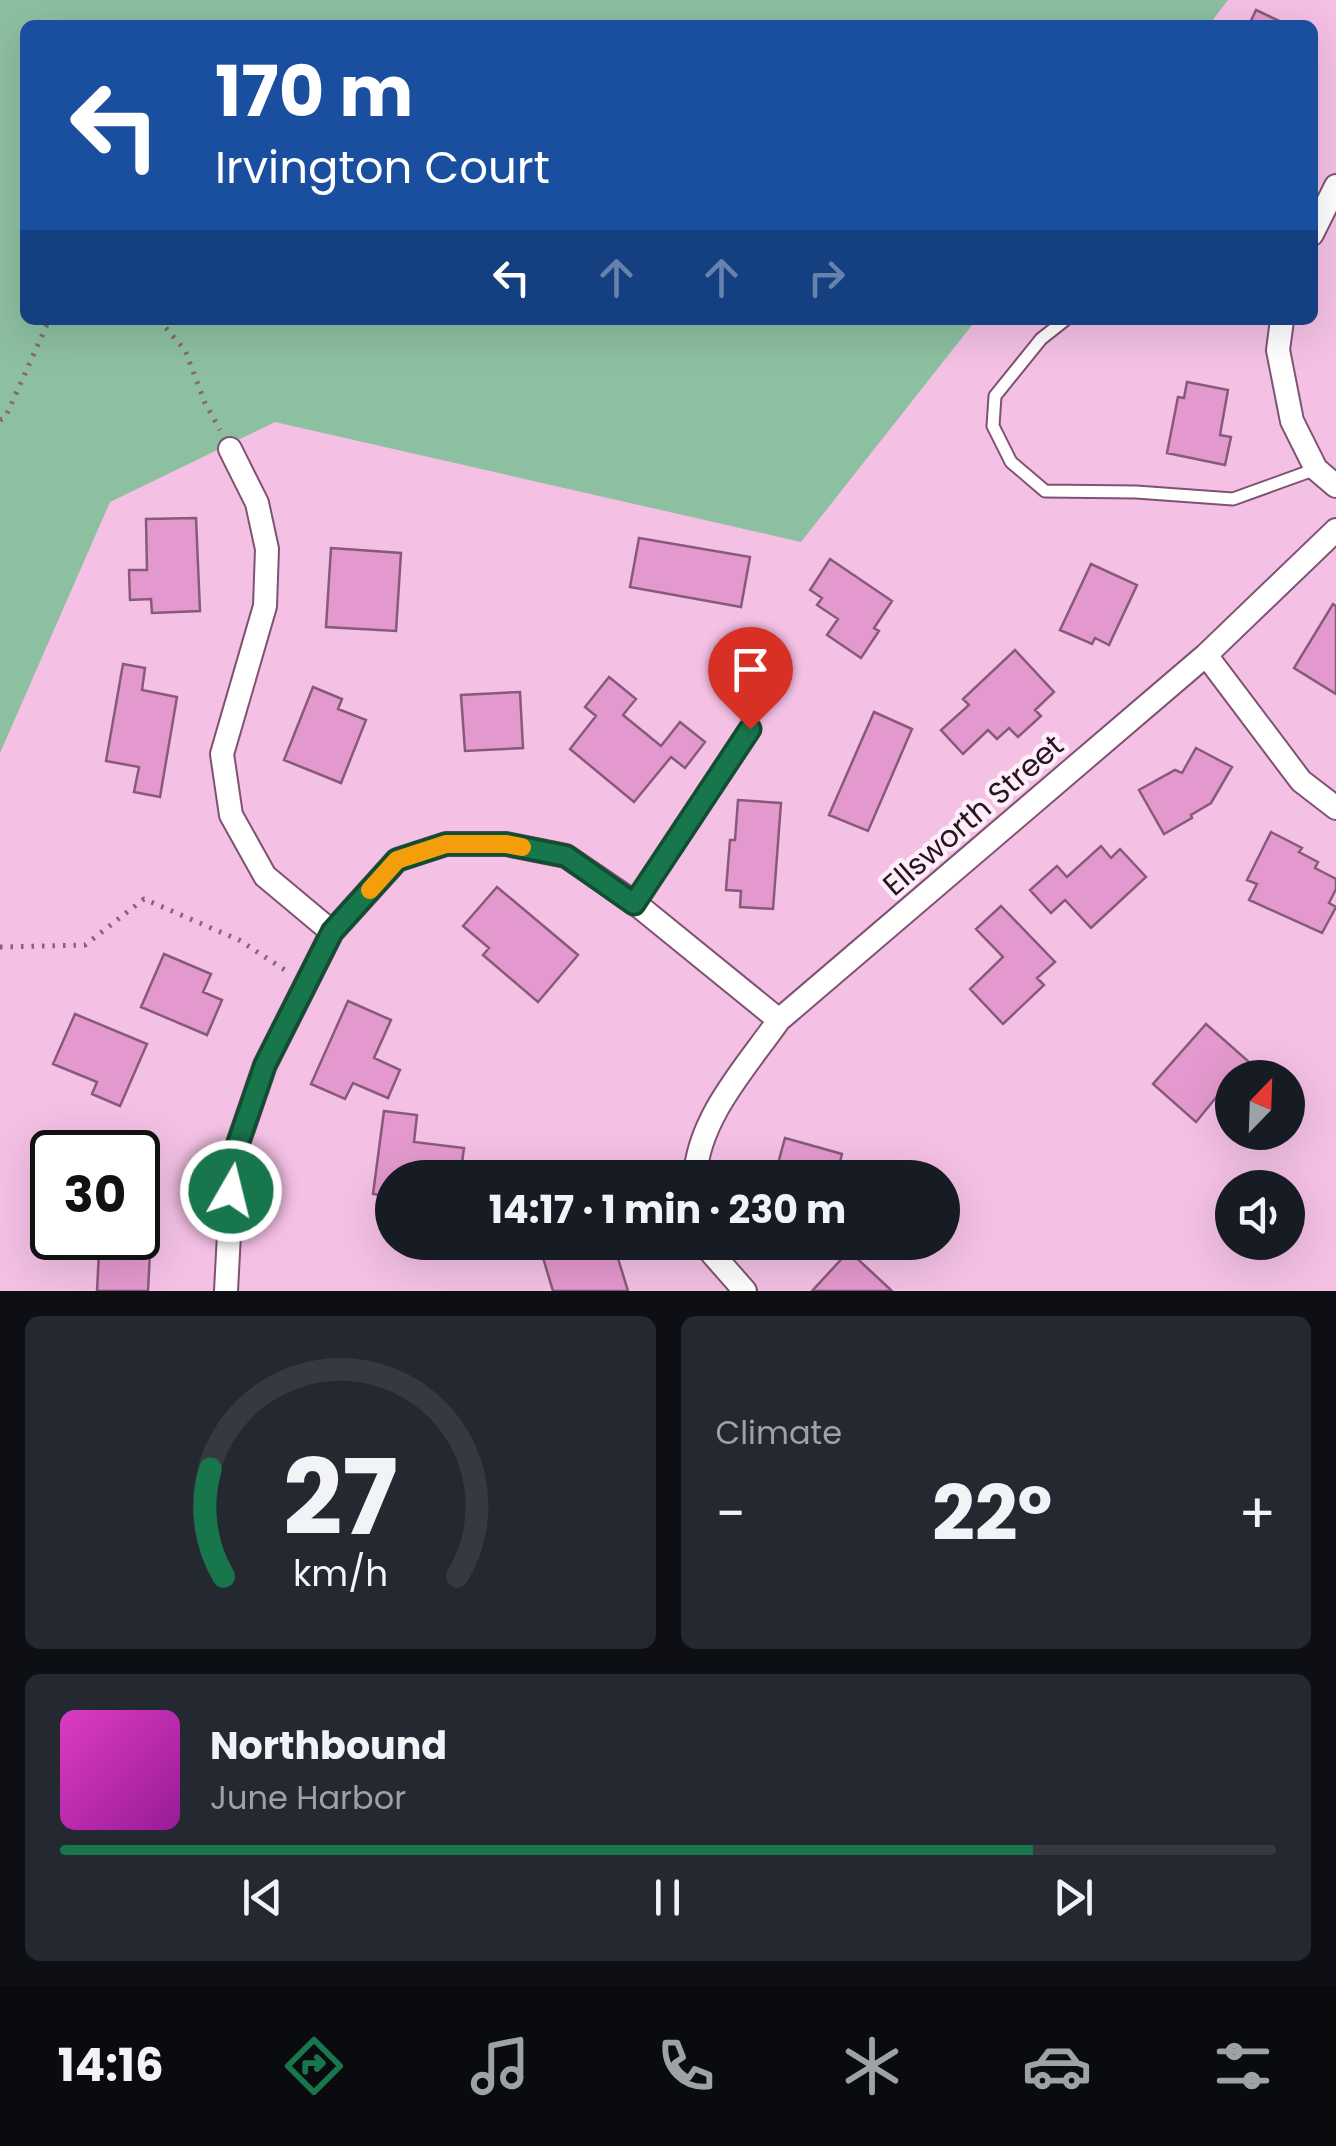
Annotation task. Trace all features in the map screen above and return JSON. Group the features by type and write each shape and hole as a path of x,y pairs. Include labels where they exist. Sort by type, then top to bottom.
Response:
{"street":[{"path":"1318,222 1336,186"},
{"path":"1281,325 1278,350 1292,421 1316,469 1336,486"},
{"path":"230,449 256,502 267,548 265,606 222,754 231,815 264,876 332,932"},
{"name":"Ellsworth Street","path":"699,1160 704,1134 728,1092 780,1020 1206,654 1336,530"},
{"path":"1206,654 1300,781 1336,808"},
{"path":"226,1291 233,1158 265,1065 332,932 397,860 446,844 506,844 566,856 634,904 780,1020"},
{"path":"717,1260 744,1291"}],"lane":[{"path":"1059,325 1041,339 994,396 993,426 1011,462 1045,491 1233,499 1316,469"},
{"path":"634,904 750,729"}],"path":[{"path":"0,420 5,418 47,325"},
{"path":"163,325 185,350 205,404 230,449"},
{"path":"0,946 85,945 144,899 239,940 306,983"}],"green space":[{"path":"0,0 1228,0 1213,20 20,20 20,325 972,325 801,542 275,422 110,502 0,753"}],"building":[{"path":"1256,10 1277,20 1251,20"},
{"path":"1187,382 1228,390 1220,435 1231,437 1225,465 1167,453 1178,397 1184,398"},
{"path":"196,518 200,611 152,613 151,599 130,600 129,570 147,570 146,519"},
{"path":"639,538 750,557 741,607 630,587"},
{"path":"331,548 401,553 396,631 326,627"},
{"path":"830,559 892,601 861,658 827,635 838,619 817,605 822,598 810,590"},
{"path":"1091,564 1137,585 1109,645 1095,638 1092,644 1060,630"},
{"path":"1333,604 1336,606 1336,694 1294,668"},
{"path":"1015,650 1054,692 1035,710 1041,716 1018,737 1009,728 997,739 988,730 963,754 941,730 969,705 963,699"},
{"path":"123,664 145,668 142,690 177,697 160,797 134,792 139,767 106,761"},
{"path":"609,677 636,699 623,715 661,746 680,722 705,742 685,768 671,757 634,802 570,749 596,716 585,707"},
{"path":"313,687 342,699 338,709 366,720 341,783 284,760"},
{"path":"520,692 523,748 465,751 461,695"},
{"path":"874,712 912,729 868,831 829,815"},
{"path":"1196,748 1232,767 1211,803 1164,834 1139,790 1175,770 1182,773"},
{"path":"738,800 781,803 773,909 740,907 741,891 726,890"},
{"path":"1271,832 1302,848 1299,852 1318,862 1315,868 1336,879 1329,903 1336,907 1322,933 1249,900 1257,884 1247,880"},
{"path":"1101,846 1111,858 1120,849 1146,877 1091,928 1065,900 1051,913 1030,890 1057,866 1067,877"},
{"path":"497,887 578,955 538,1002 483,955 489,948 463,926"},
{"path":"1001,906 1055,962 1037,978 1044,985 1003,1024 970,989 1003,957 976,929"},
{"path":"164,954 211,974 203,992 222,1000 207,1035 141,1007"},
{"path":"348,1001 391,1020 374,1058 400,1070 388,1098 353,1083 345,1099 311,1084"},
{"path":"75,1014 147,1044 120,1106 92,1094 97,1082 53,1064"},
{"path":"1206,1024 1247,1060 1215,1060 1215,1099 1196,1122 1153,1084"},
{"path":"384,1111 417,1115 414,1142 464,1148 462,1160 378,1160"},
{"path":"785,1138 842,1154 840,1160 779,1160"},
{"path":"99,1260 150,1260 148,1291 97,1291"},
{"path":"544,1260 619,1260 628,1291 553,1291"},
{"path":"841,1260 859,1260 892,1291 812,1291"}],"slow traffic":[{"path":"370,890 397,860 446,844 522,847"}],"route":[{"path":"231,1191 233,1158 265,1065 332,932 397,860 446,844 506,844 566,856 634,904 750,729"}]}
